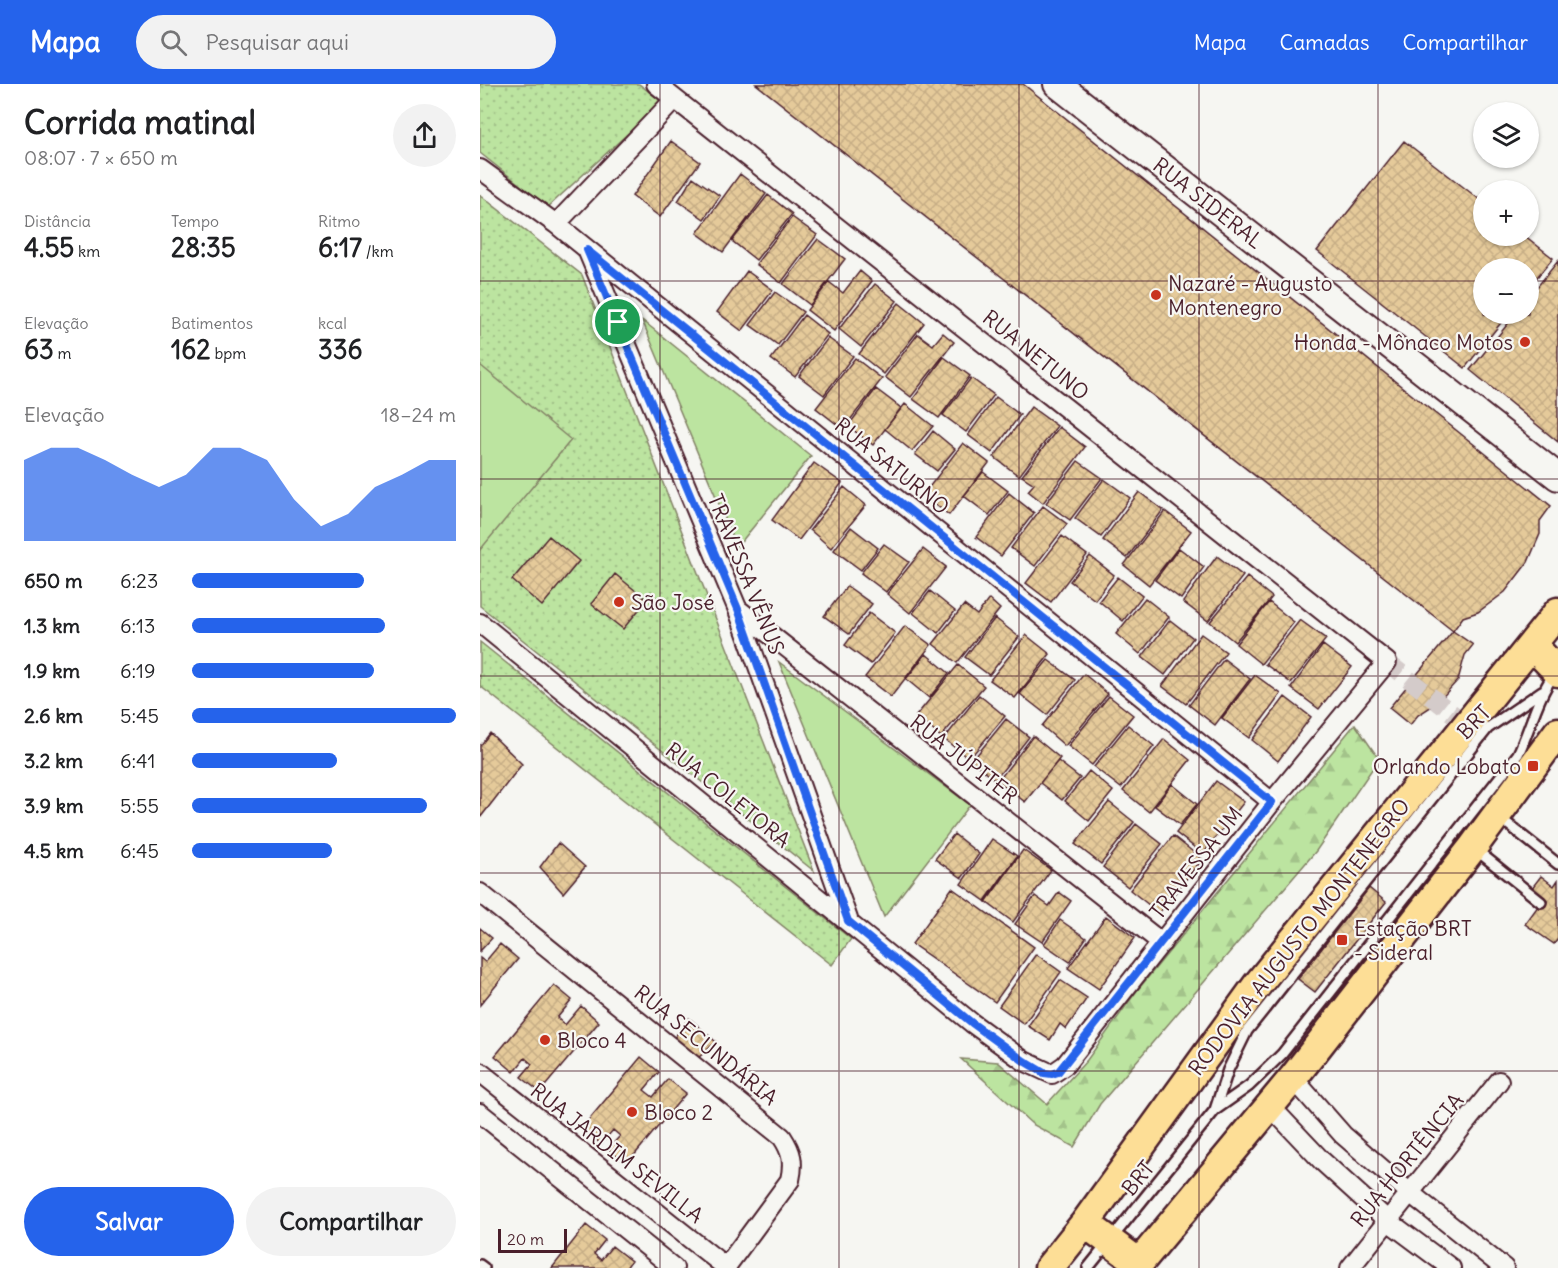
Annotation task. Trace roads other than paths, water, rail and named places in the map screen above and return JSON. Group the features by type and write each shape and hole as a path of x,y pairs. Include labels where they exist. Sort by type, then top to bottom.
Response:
{"main road":[{"name":"RUA SIDERAL","path":"1057,84 1558,477"},
{"name":"RODOVIA AUGUSTO MONTENEGRO","path":"1048,1268 1085,1223 1258,984 1533,646 1558,612"},
{"path":"1533,646 1554,676"},
{"path":"1085,1223 1111,1240 1137,1265 1293,1078 1473,847 1558,732"}],"street":[{"name":"RUA NETUNO","path":"656,84 1387,663"},
{"path":"556,224 675,99"},
{"name":"RUA SATURNO","path":"480,169 556,224 1272,802"},
{"name":"TRAVESSA VÊNUS","path":"587,250 738,609 848,921"},
{"name":"RUA JÚPITER","path":"738,609 1162,944"},
{"name":"RUA COLETORA","path":"480,623 972,1023 1044,1073 1052,1074 1065,1065"},
{"name":"TRAVESSA UM","path":"1065,1065 1272,802 1387,663"},
{"name":"RUA SECUNDÁRIA","path":"480,893 782,1137 790,1150 794,1165 790,1180 726,1267"},
{"name":"RUA JARDIM SEVILLA","path":"480,1072 726,1267"},
{"path":"1293,1078 1343,1135 1410,1193 1504,1268"},
{"name":"RUA HORTÊNCIA","path":"1350,1268 1499,1081"},
{"path":"1270,1106 1322,1161 1388,1221 1451,1268"},
{"path":"480,1113 674,1268"}],"lane":[{"name":"BRT","path":"1215,1110 1228,1070 1247,1031 1488,728 1554,676"},
{"name":"BRT","path":"1088,1268 1215,1110 1249,1086 1282,1054 1518,754 1554,676"},
{"path":"1497,815 1558,864"},
{"path":"1473,847 1541,902"},
{"path":"480,1265 484,1268"}],"tunnel":[{"path":"1387,662 1467,725"}],"place":[{"name":"Nazaré - Augusto Montenegro","path":"1156,295"},
{"name":"Honda - Mônaco Motos","path":"1525,342"},
{"name":"São José","path":"619,602"},
{"name":"Orlando Lobato","path":"1533,766"},
{"name":"Estação BRT - Sideral","path":"1342,940"},
{"name":"Bloco 4","path":"545,1040"},
{"name":"Bloco 2","path":"632,1112"}]}
